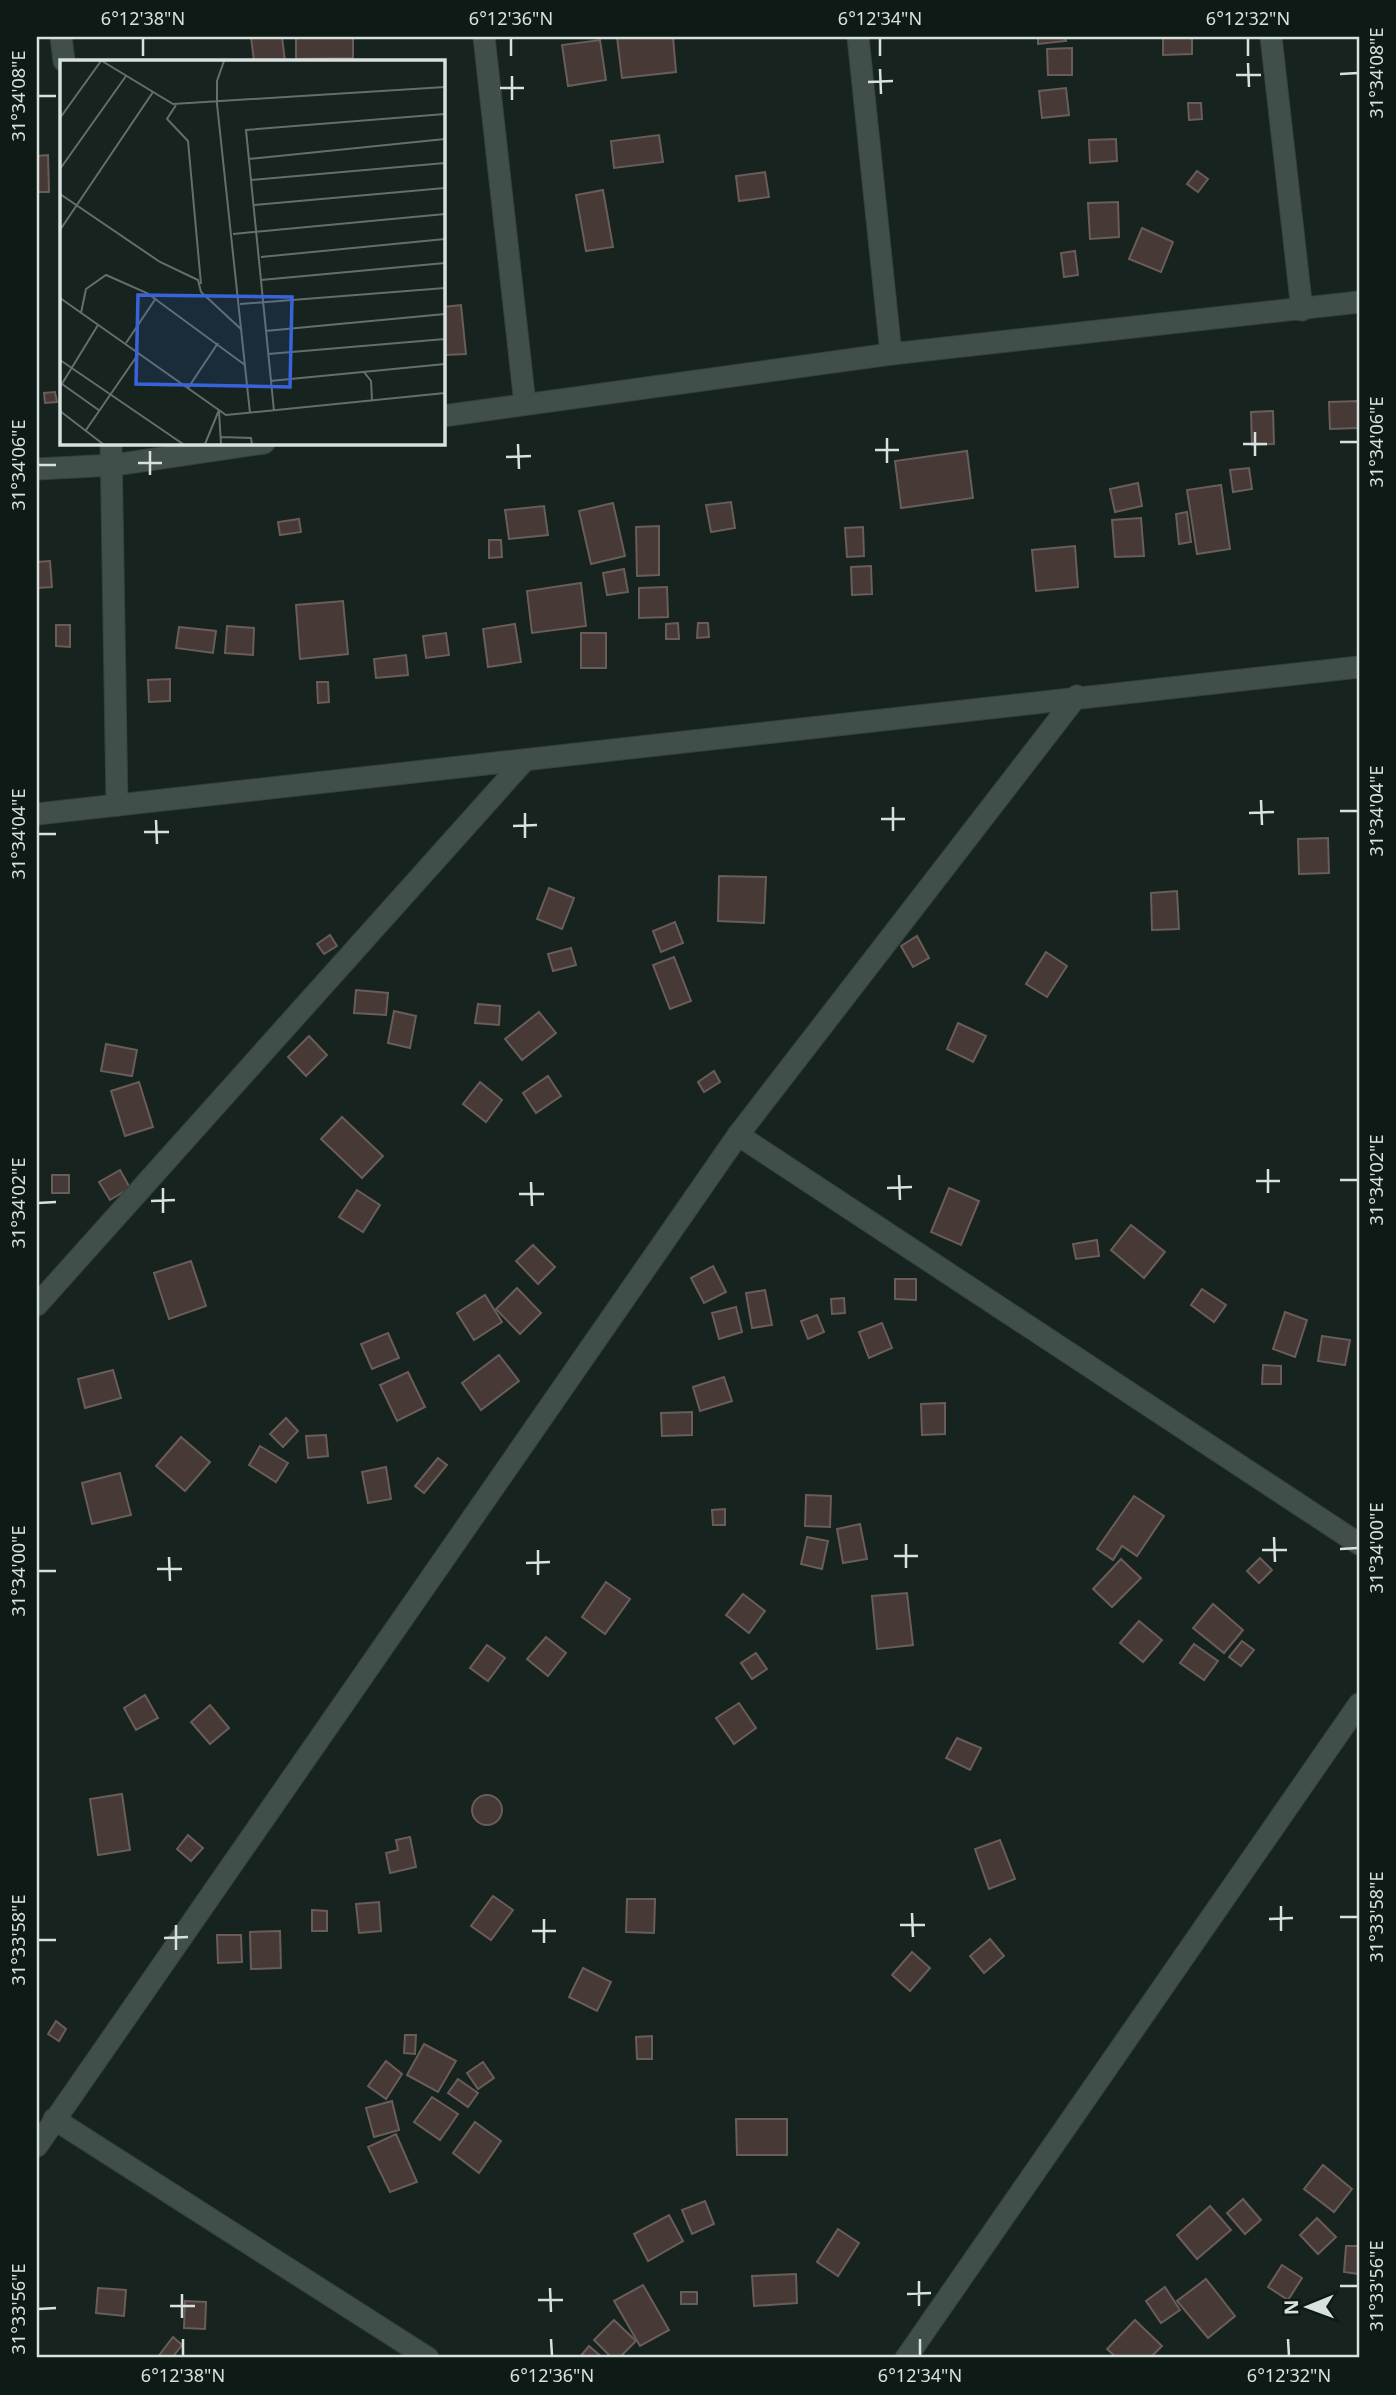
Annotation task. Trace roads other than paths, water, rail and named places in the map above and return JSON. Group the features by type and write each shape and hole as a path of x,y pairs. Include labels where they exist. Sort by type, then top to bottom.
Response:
{"street":[{"path":"61,37 64,60"},
{"path":"485,37 526,404"},
{"path":"858,37 891,354"},
{"path":"1271,37 1303,310"},
{"path":"444,416 891,354 1359,302"},
{"path":"111,444 114,465 117,805"},
{"path":"37,470 114,465 257,444"},
{"path":"37,814 524,761 1077,696 1359,667"},
{"path":"37,2146 318,1745 738,1135 1077,696"},
{"path":"37,1305 524,761"},
{"path":"738,1135 1359,1544"},
{"path":"906,2358 1359,1704"},
{"path":"54,2119 428,2358"}]}
